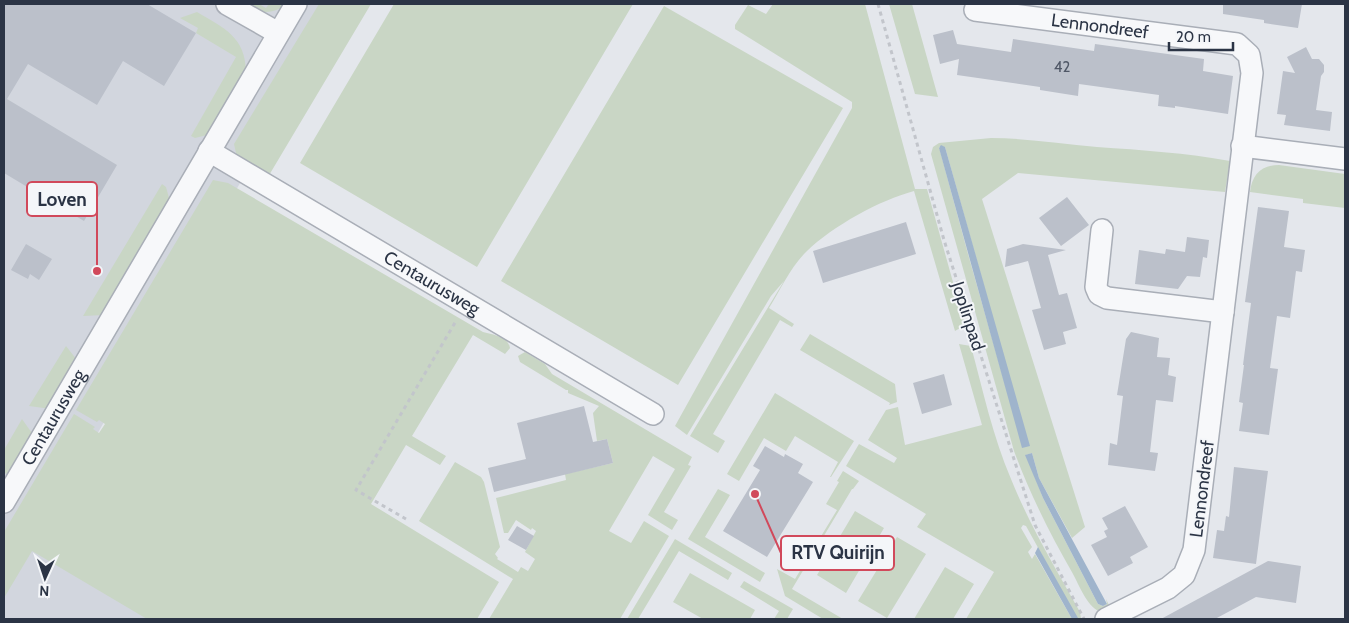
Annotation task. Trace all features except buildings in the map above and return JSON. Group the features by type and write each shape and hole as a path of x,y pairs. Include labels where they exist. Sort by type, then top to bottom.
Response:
{"street":[{"path":"227,4 278,33"},
{"name":"Centaurusweg","path":"4,502 296,4"},
{"name":"Lennondreef","path":"975,10 1237,44 1249,55 1252,73 1194,550 1184,575 1168,588 1106,619"},
{"path":"1242,146 1345,159"},
{"name":"Centaurusweg","path":"209,151 653,414"},
{"path":"1102,230 1096,287 1100,294 1107,298 1223,312"}],"path":[{"name":"Joplinpad","path":"878,4 944,240 1035,524 1084,619"},
{"path":"406,519 356,490 466,304"}],"shaded area":[{"path":"4,4 342,4 38,538 185,619 4,619"}],"green space":[{"path":"227,4 259,4 266,8 269,4 288,4 280,9 258,12"},
{"path":"319,4 371,4 265,182 238,162 234,144"},
{"path":"394,4 633,4 477,267 300,163"},
{"path":"773,4 865,4 915,189 927,189 965,325 955,331 914,191 872,207 830,232 801,257 791,271 769,308 794,324 792,327 780,320 713,434 725,441 718,453 690,436 784,281 771,296 687,435 675,426 852,108 852,102 735,29 735,25 748,5 766,14"},
{"path":"889,4 912,4 938,97 915,94"},
{"path":"664,6 843,108 678,385 501,281"},
{"path":"197,12 216,23 238,42 245,61 246,73 215,133 195,138 191,136 236,57 196,33 198,28 180,18"},
{"path":"991,138 1017,139 1164,152 1230,161 1225,192 1018,173 982,199 1085,527 1072,538 1039,478 1032,453 1026,455 1043,498 1098,604 1103,606 1107,604 1106,599 1109,605 1099,611 1087,600 1056,544 1014,451 931,154 933,147 939,143","holes":["939,147 945,147 1019,407 1023,448"]},
{"path":"1273,165 1345,174 1345,208 1303,203 1303,199 1250,192 1258,172"},
{"path":"213,180 228,183 483,332 503,338 509,344 510,348 505,354 473,335 412,436 446,456 440,465 406,445 371,504 499,582 477,619 147,619 32,551 4,598 4,532 74,414 95,427 93,429 99,433 105,424 99,420 97,422 76,410"},
{"path":"162,184 166,187 171,205 104,315 83,316"},
{"path":"810,334 895,384 897,402 889,405 890,403 800,350"},
{"path":"959,344 971,346 984,397 1011,479 1035,530 1080,612 1081,619 1076,619 1026,526 1023,525 1021,528 1032,547 1028,552 1032,559 1035,554 1072,619 966,619 994,572 917,527 926,514 846,466 859,444 894,463 897,458 868,440 886,410 898,407 905,445 982,425"},
{"path":"66,346 77,360 51,409 29,406"},
{"path":"525,352 545,364 552,374 692,457 688,465 691,466 664,512 678,520 672,530 648,515 675,469 653,456 609,531 631,543 644,521 669,536 620,619 489,619 513,579 419,521 455,462 481,477 484,482 500,547 495,554 497,559 518,572 521,567 528,571 535,559 525,552 536,531 532,528 531,530 516,520 508,533 504,533 496,498 566,480 565,474 613,463 607,439 597,441 593,413 599,406 568,393 568,390 520,362 518,356"},
{"path":"775,393 854,441 831,477 838,462 795,436 786,451 764,438 739,481 727,474"},
{"path":"22,419 34,436 11,475 4,473 4,450"},
{"path":"843,471 859,481 852,489 792,589 843,619 823,619 785,596 777,569 795,579 837,510 826,504"},
{"path":"718,489 730,495 705,537 765,573 760,582 688,539"},
{"path":"855,511 884,528 846,593 817,575"},
{"path":"897,537 926,554 887,618 858,601"},
{"path":"675,539 732,573 728,580 679,551 638,619 627,619"},
{"path":"945,567 974,584 953,619 914,619"},
{"path":"690,573 755,610 750,619 703,619 673,602"},
{"path":"744,581 793,609 787,619 774,619 779,611 740,587"}],"water":[{"path":"941,145 945,147 1030,446 1022,448 939,148"},
{"path":"1032,453 1039,478 1107,604 1103,606 1098,604 1043,498 1025,455"},
{"path":"1038,547 1078,618 1072,619 1035,553"}],"place":[{"name":"Loven","path":"97,271"},
{"name":"RTV Quirijn","path":"755,494"}]}
